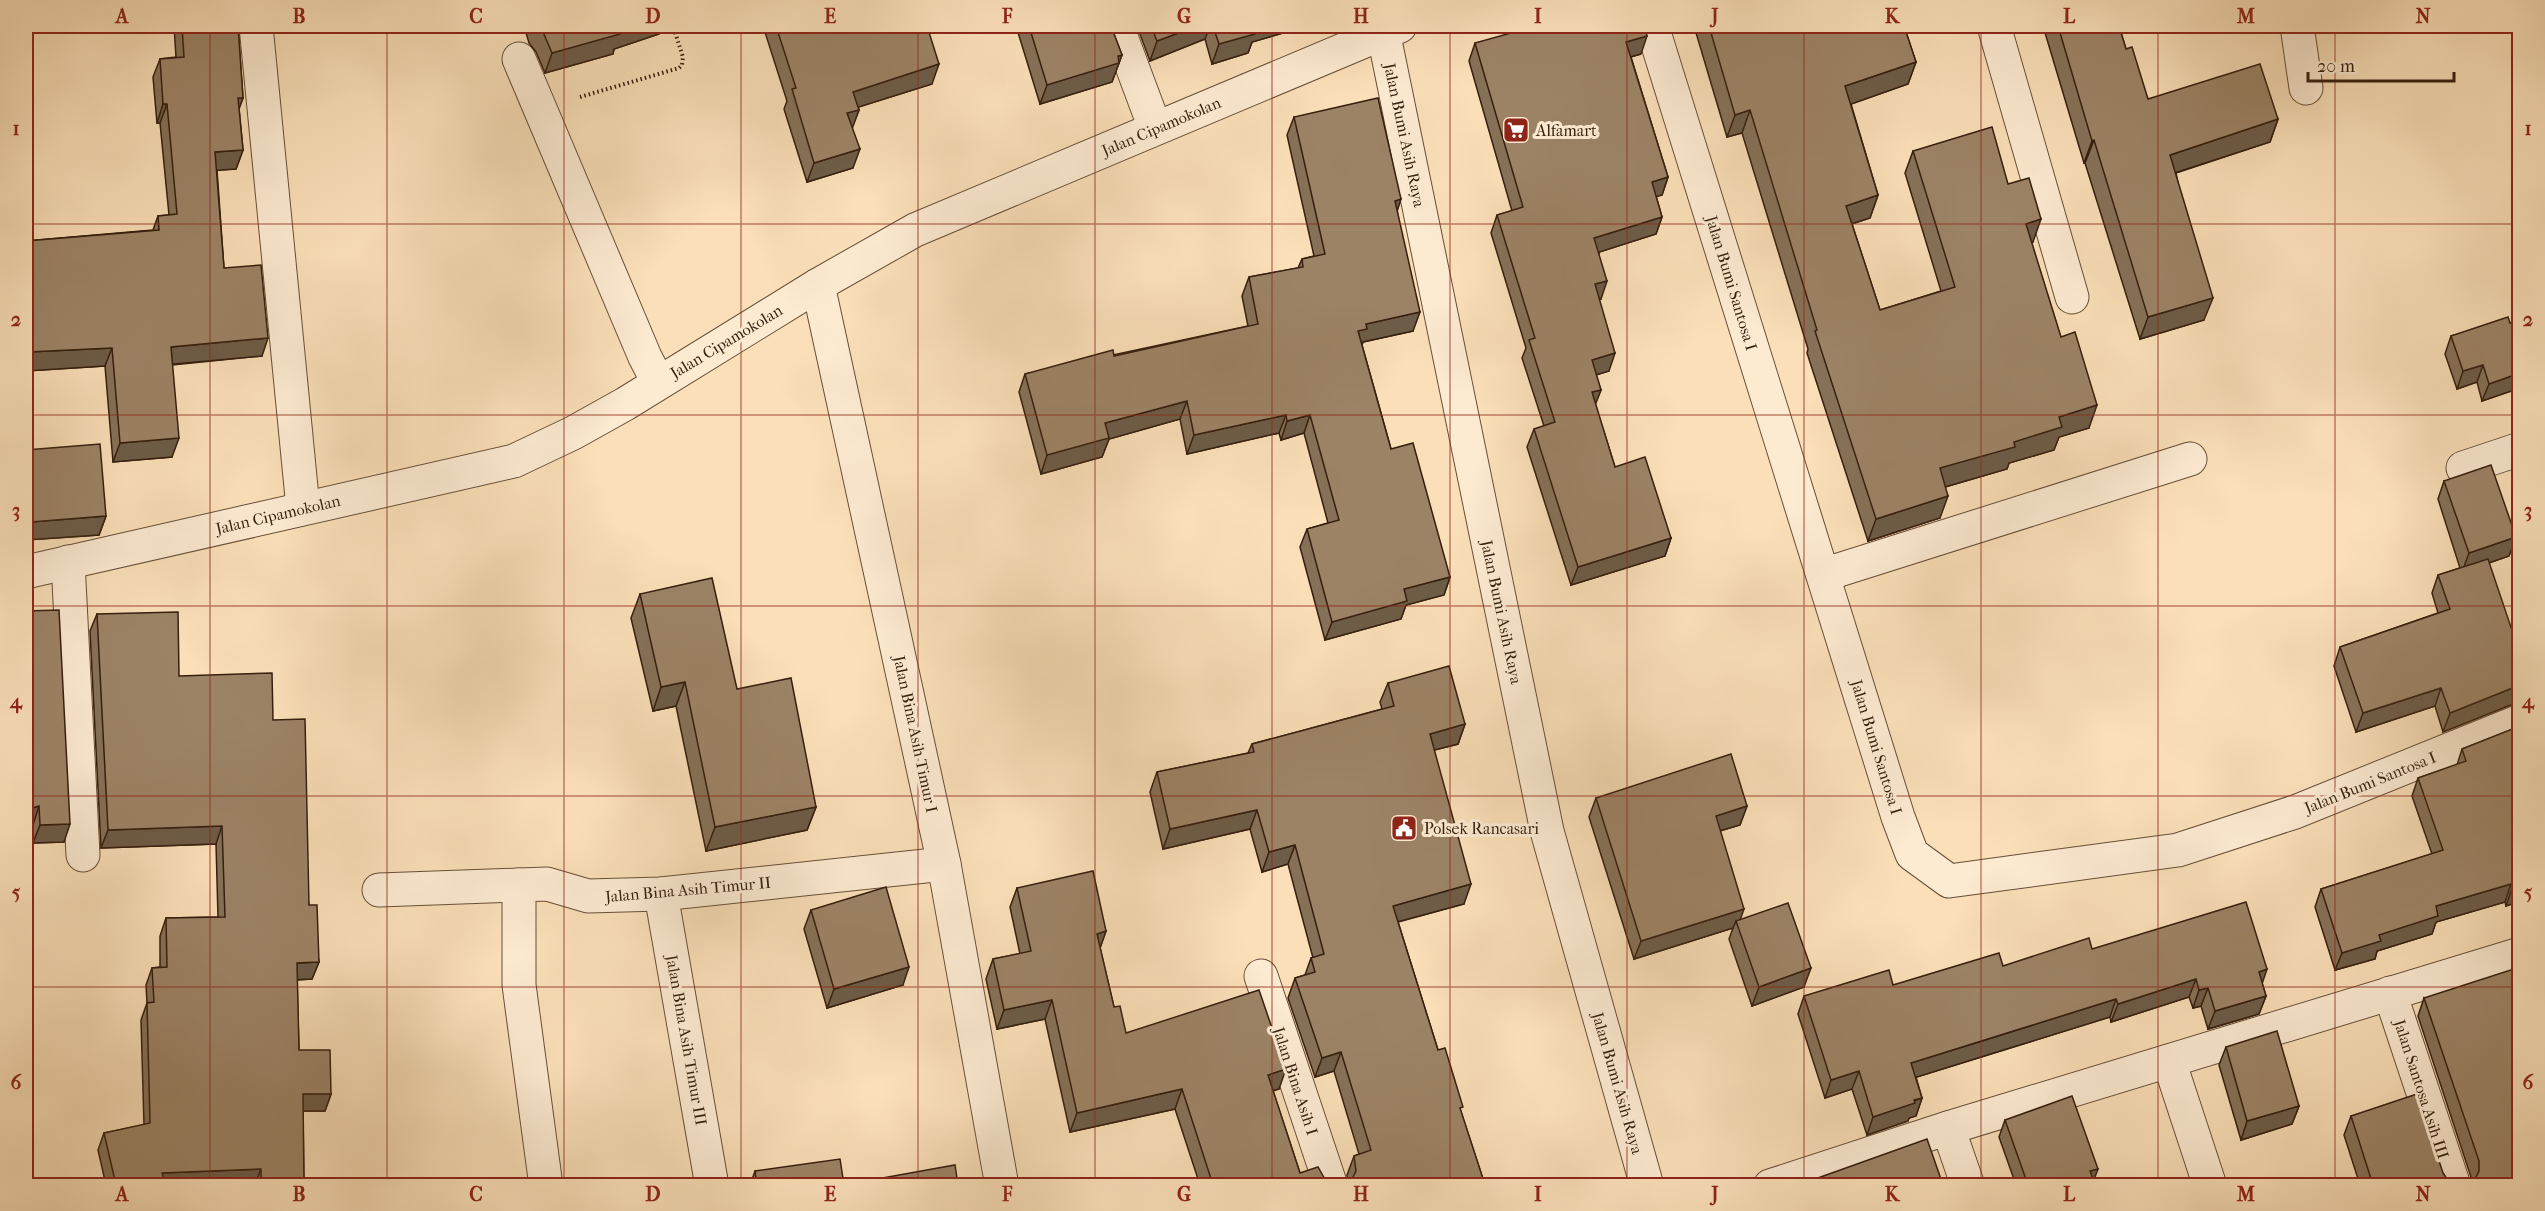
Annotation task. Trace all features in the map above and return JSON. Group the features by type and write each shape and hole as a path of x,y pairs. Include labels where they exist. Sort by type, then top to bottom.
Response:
{"street":[{"path":"256,26 303,508"},
{"path":"1117,26 1155,128"},
{"name":"Jalan Bumi Santosa I","path":"1652,26 1912,854 1949,881 2178,850 2295,812 2520,721"},
{"path":"1994,26 2072,297"},
{"path":"2297,26 2306,88"},
{"name":"Jalan Cipamokolan","path":"26,572 514,460 573,433 818,285 915,230 1392,28"},
{"name":"Jalan Bumi Asih Raya","path":"1392,28 1547,831 1647,1185"},
{"path":"519,59 645,357 658,382"},
{"name":"Jalan Bina Asih Timur I","path":"818,285 944,864 1002,1185"},
{"path":"2463,468 2520,449"},
{"path":"1823,575 2190,459"},
{"path":"68,562 83,855"},
{"name":"Jalan Bina Asih Timur II","path":"379,890 547,884 588,896 661,894 944,864"},
{"path":"519,885 519,985 546,1185"},
{"name":"Jalan Bina Asih Timur III","path":"661,894 712,1185"},
{"path":"1770,1185 1948,1128 2520,954"},
{"name":"Jalan Bina Asih I","path":"1261,976 1330,1185"},
{"name":"Jalan Santosa Asih III","path":"2390,993 2454,1185"},
{"path":"2169,1061 2210,1185"},
{"path":"1948,1128 1968,1185"}],"path":[{"path":"539,109 679,68 683,57 673,26"}],"building":[{"path":"182,26 238,26 243,98 238,98 243,150 215,152 224,268 261,265 268,338 171,347 179,438 120,443 112,348 28,352 26,241 159,230 158,216 177,214 167,104 163,104 160,59 184,57"},
{"path":"537,26 632,26 618,30 620,34 552,53 543,32"},
{"path":"776,26 927,26 939,64 853,92 859,110 847,113 860,149 814,163 792,89 796,88"},
{"path":"1029,26 1111,26 1122,55 1118,56 1119,63 1047,85"},
{"path":"1151,26 1197,26 1157,41"},
{"path":"1213,26 1253,26 1255,34 1219,44"},
{"path":"1536,26 1645,26 1647,36 1626,42 1668,177 1652,182 1662,217 1594,238 1607,281 1595,284 1615,353 1592,360 1601,390 1592,392 1615,467 1645,457 1671,538 1578,567 1534,429 1555,422 1529,340 1535,338 1497,215 1523,207 1475,43"},
{"path":"1709,26 1904,26 1916,62 1845,86 1878,195 1846,206 1880,310 1955,287 1913,151 1992,127 2008,184 2029,178 2041,219 2026,224 2061,337 2075,332 2097,405 2059,417 2062,427 2014,442 2015,447 1940,468 1948,496 1876,519 1815,331 1817,330 1750,110 1735,115"},
{"path":"2058,26 2119,26 2126,49 2132,47 2148,99 2260,64 2278,119 2170,155 2213,298 2148,317"},
{"path":"1378,98 1401,199 1395,201 1420,312 1366,324 1367,329 1358,331 1391,449 1413,443 1450,577 1404,589 1407,601 1332,622 1307,529 1339,520 1310,415 1287,421 1286,415 1194,435 1187,401 1105,423 1109,438 1047,455 1025,374 1113,350 1114,356 1258,324 1249,277 1303,267 1302,259 1325,254 1294,117"},
{"path":"2508,317 2510,323 2520,320 2520,373 2489,384 2483,365 2463,371 2451,336"},
{"path":"100,444 106,516 31,522 29,499 26,499 26,450"},
{"path":"2491,465 2516,537 2469,553 2444,481"},
{"path":"2488,559 2520,654 2520,685 2450,713 2441,688 2363,713 2340,647 2450,609 2438,575"},
{"path":"712,578 737,689 791,678 816,807 715,827 685,682 661,687 640,594"},
{"path":"59,610 70,824 40,825 39,806 26,810 26,611"},
{"path":"178,612 179,676 272,673 273,720 305,719 309,905 317,905 319,962 297,963 299,1050 330,1050 331,1094 303,1094 304,1185 261,1185 261,1169 162,1173 165,1185 116,1185 104,1133 150,1123 147,1003 154,1002 152,968 167,967 166,918 225,917 222,826 108,830 97,614"},
{"path":"1449,666 1465,724 1430,734 1471,884 1393,906 1438,1050 1445,1048 1463,1107 1460,1108 1485,1185 1335,1185 1344,1184 1352,1179 1356,1171 1354,1156 1371,1150 1341,1052 1322,1058 1295,978 1315,972 1311,958 1324,954 1295,845 1269,852 1257,810 1170,829 1157,772 1254,752 1252,744 1394,706 1388,683"},
{"path":"2520,726 2520,886 2512,888 2511,884 2436,906 2438,916 2379,935 2381,941 2342,953 2321,889 2443,850 2418,778 2466,761 2462,749"},
{"path":"1731,754 1747,806 1716,816 1744,909 1641,941 1596,798"},
{"path":"1093,871 1106,931 1097,934 1114,1007 1120,1006 1126,1033 1259,990 1286,1069 1268,1075 1300,1173 1318,1167 1326,1181 1335,1185 1213,1185 1182,1089 1077,1113 1052,1000 1004,1010 993,959 1031,951 1017,888"},
{"path":"886,887 909,967 834,989 811,910"},
{"path":"2246,902 2267,969 2259,972 2266,996 2215,1011 2208,988 2199,990 2196,979 2118,1004 2116,999 1911,1063 1922,1098 1914,1100 1915,1103 1873,1117 1859,1071 1831,1080 1804,996 1889,970 1893,985 1999,953 2003,966 2089,938 2092,949"},
{"path":"1788,903 1811,968 1759,987 1736,921"},
{"path":"2520,967 2520,1185 2466,1185 2475,1179 2479,1171 2479,1161 2424,998"},
{"path":"2277,1031 2299,1106 2247,1121 2226,1047"},
{"path":"2417,1094 2443,1173 2448,1181 2456,1185 2373,1185 2351,1116"},
{"path":"2072,1096 2098,1169 2090,1171 2095,1185 2028,1185 2005,1120"},
{"path":"1927,1139 1943,1185 1780,1185 1799,1180 1801,1184"},
{"path":"840,1159 844,1185 757,1185 755,1171"},
{"path":"955,1165 958,1185 844,1185"}],"place":[{"name":"Alfamart","path":"1516,130"},
{"name":"Polsek Rancasari","path":"1404,828"}]}
